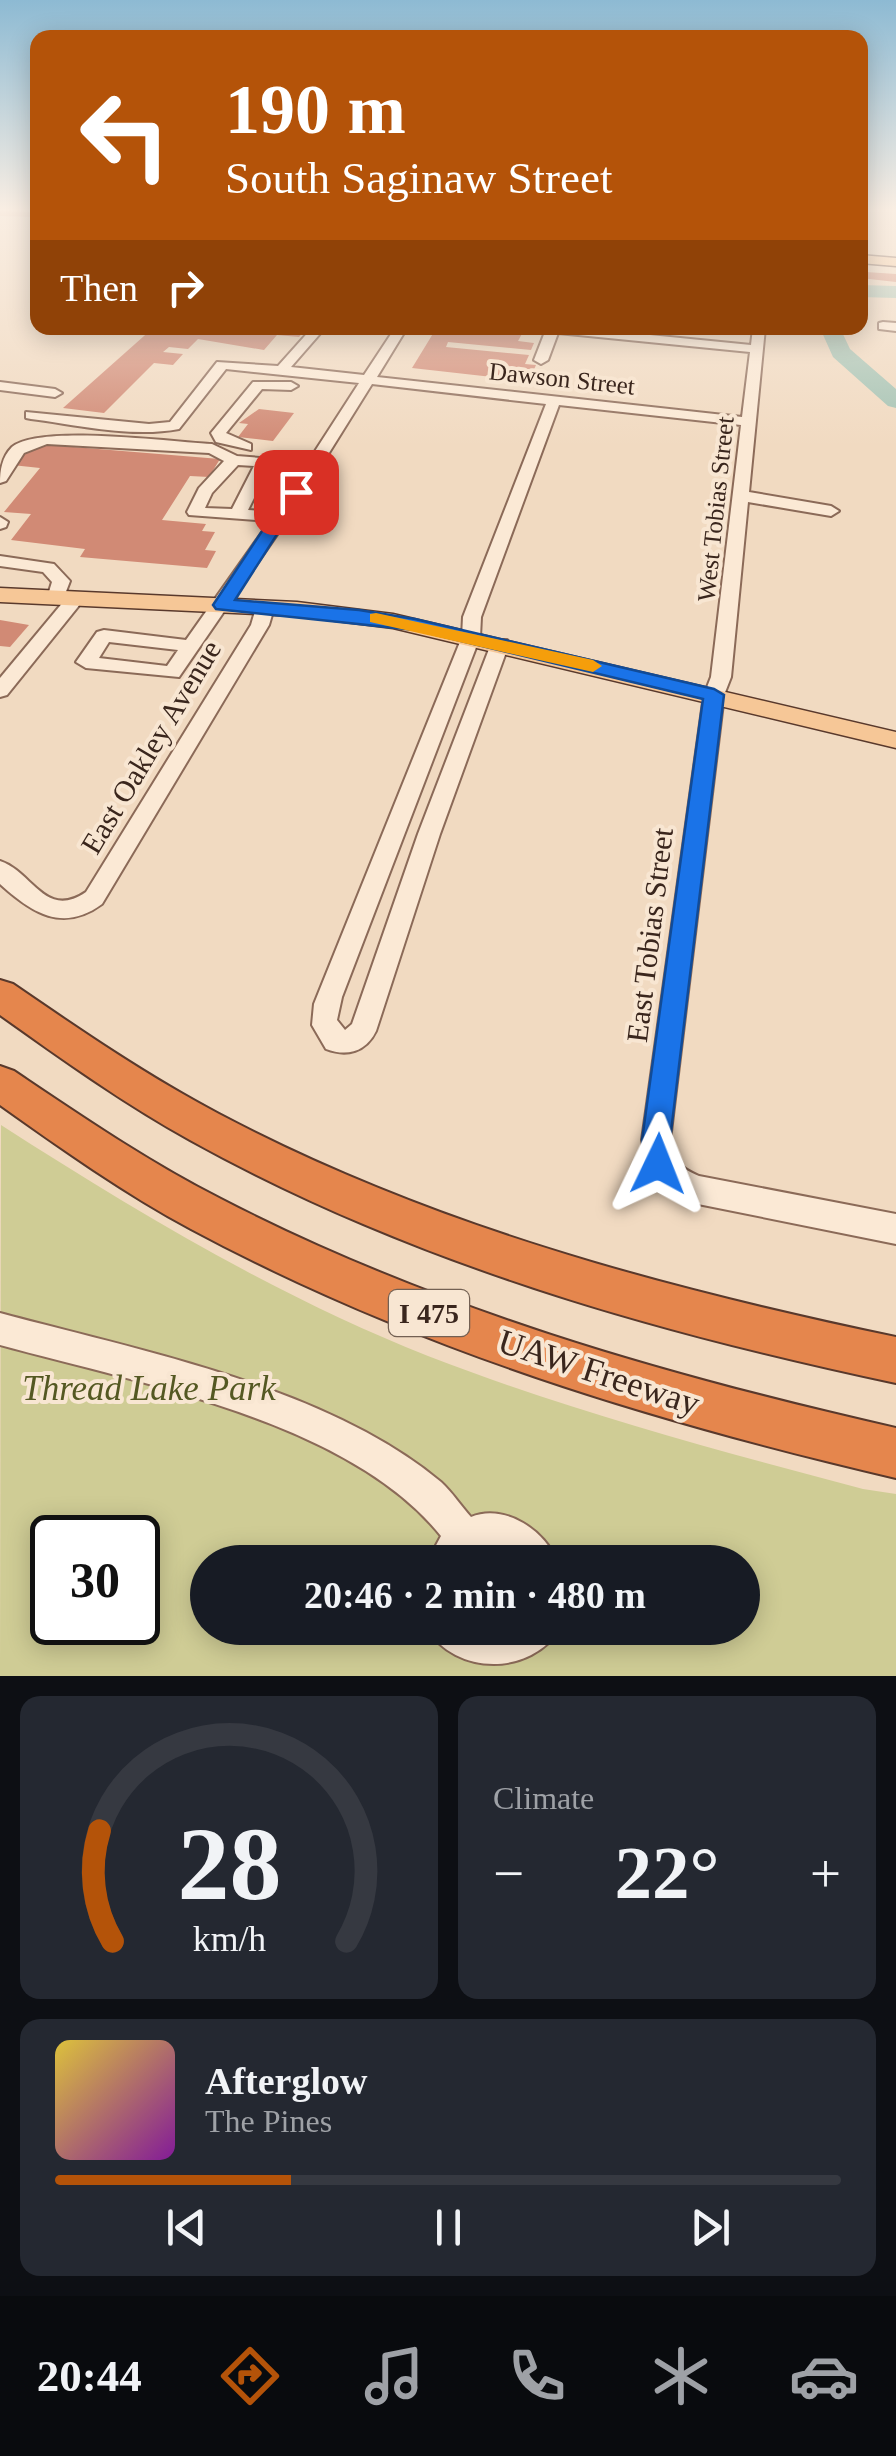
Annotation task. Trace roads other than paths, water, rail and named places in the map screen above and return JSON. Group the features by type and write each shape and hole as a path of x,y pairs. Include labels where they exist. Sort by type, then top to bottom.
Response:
{"highway":[{"name":"I 475","path":"0,995 82,1053 157,1099 261,1155 379,1208 588,1284 731,1324 896,1360"},
{"name":"UAW Freeway","path":"0,1083 75,1137 197,1206 397,1301 655,1392 896,1453"}],"main road":[{"path":"0,595 359,616 471,637 896,740"}],"street":[{"path":"281,370 313,335"},
{"path":"189,646 222,605 281,517 396,335"},
{"path":"541,360 548,335"},
{"path":"622,335 756,349"},
{"name":"West Tobias Street","path":"714,695 721,678 758,335"},
{"path":"31,415 149,428 174,426 222,364 281,370 363,386"},
{"path":"315,460 232,443 218,434 258,385 264,383 363,386"},
{"path":"0,386 56,392"},
{"name":"Dawson Street","path":"363,386 554,400 750,422"},
{"path":"500,644 429,834 363,1031 350,1042 335,1041 322,1019 471,637 472,616 554,400"},
{"path":"0,478 18,450 45,439 212,450 234,460 315,460"},
{"path":"234,460 205,491 196,512 281,517"},
{"path":"241,514 264,462"},
{"path":"742,496 831,510"},
{"path":"0,561 48,568 61,581 65,598 0,691"},
{"name":"East Oakley Avenue","path":"0,870 45,908 59,912 80,910 101,889 260,625 265,608"},
{"name":"East Tobias Street","path":"714,695 656,1140 658,1164 670,1178 698,1190 896,1228"},
{"path":"394,828 429,834"},
{"path":"0,1330 218,1391 365,1452 422,1488 452,1516 455,1545"},
{"path":"462,1545 480,1531 497,1530 514,1536 523,1545"},
{"path":"459,1645 480,1660 499,1662 518,1656 527,1645"}],"waterway":[{"path":"868,291 896,292"},
{"path":"833,335 841,352 896,401"}],"park label":[{"name":"Thread Lake Park","path":"149,1388"}]}
